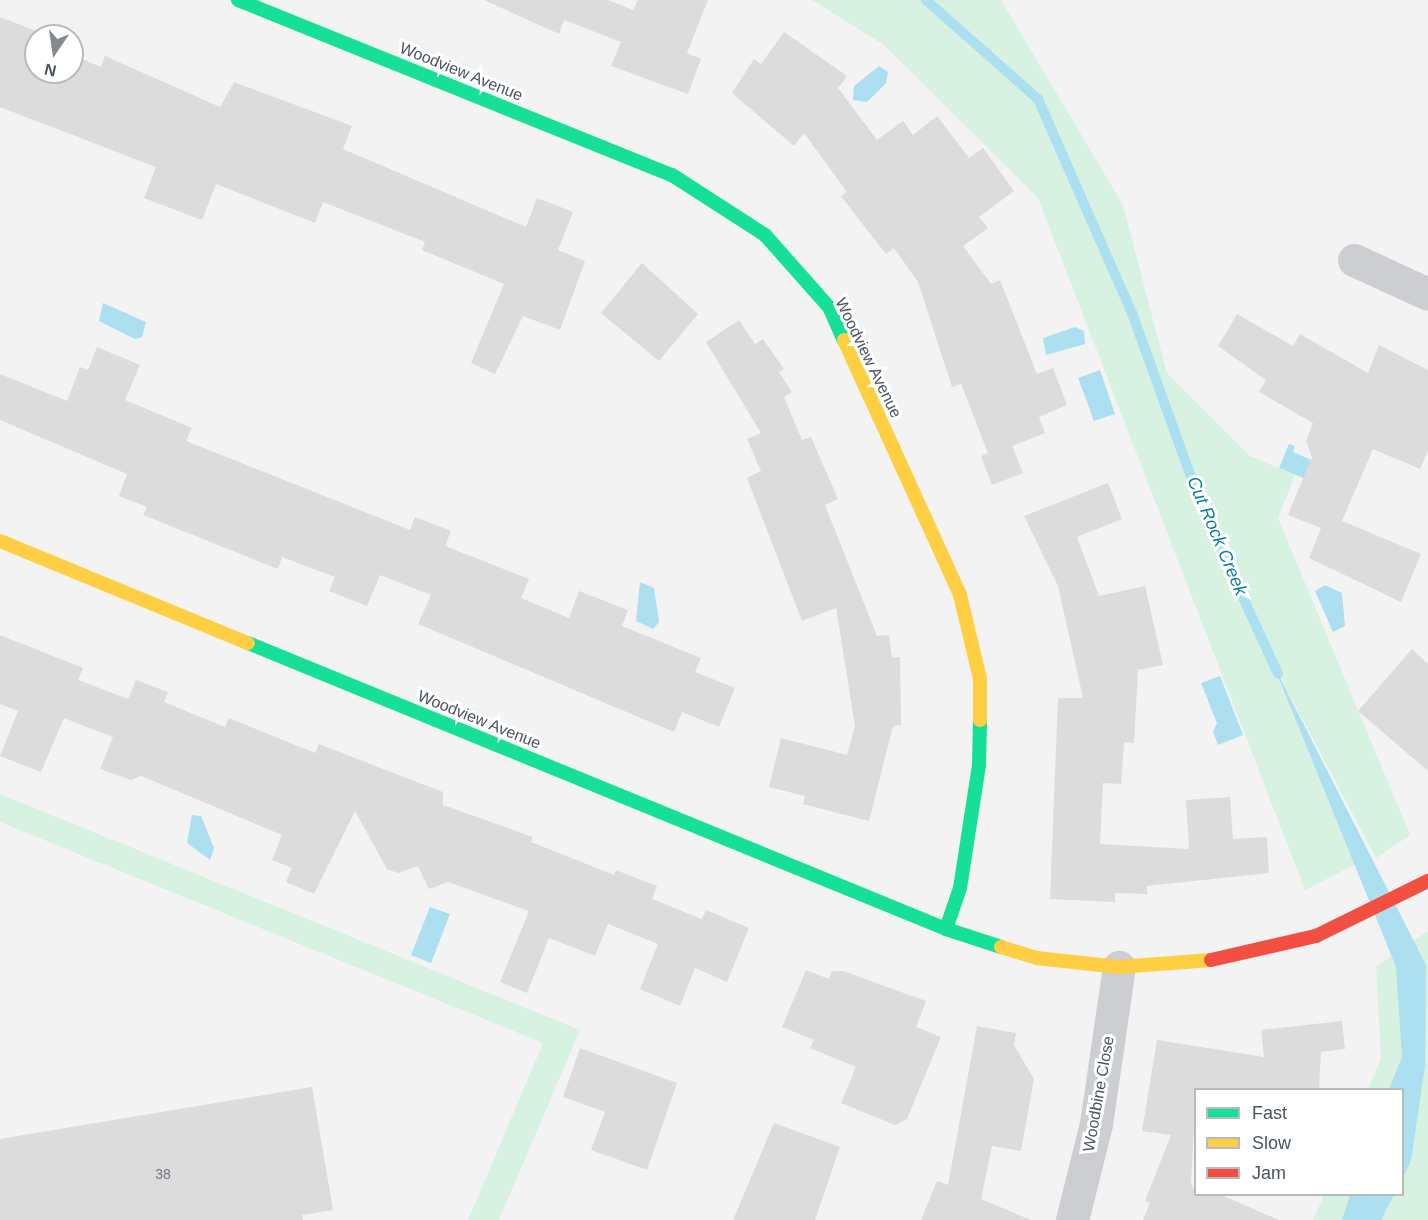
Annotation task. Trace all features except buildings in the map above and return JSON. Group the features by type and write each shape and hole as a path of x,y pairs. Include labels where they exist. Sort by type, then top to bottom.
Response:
{"street":[{"name":"Woodview Avenue","path":"238,0 672,175 765,235 829,307 960,595 980,679 979,765 960,888 946,929"},
{"path":"1354,260 1428,294"},
{"name":"Woodview Avenue","path":"0,541 946,929 1037,958 1119,967 1223,959 1316,936 1353,920 1428,881"},
{"name":"Woodbine Close","path":"1072,1220 1096,1124 1119,967"}],"green space":[{"path":"812,0 1001,0 1123,205 1167,373 1250,456 1295,475 1278,518 1410,835 1376,858 1279,675 1356,864 1305,890 1038,198 884,45"},
{"path":"0,794 580,1030 499,1220 468,1220 543,1043 0,822"},
{"path":"1428,931 1428,1220 1313,1220 1324,1196 1404,1196 1404,1088 1368,1088 1381,1059 1376,966"}],"water":[{"path":"879,66 888,72 886,83 867,102 853,100 854,86"},
{"path":"103,303 146,322 142,337 135,339 99,321"},
{"path":"1075,327 1084,331 1085,344 1046,355 1043,338"},
{"path":"1100,370 1115,414 1094,421 1078,378"},
{"path":"1289,444 1295,446 1293,452 1327,467 1320,485 1279,468"},
{"path":"640,582 654,588 659,622 653,629 636,621"},
{"path":"1325,585 1342,593 1345,626 1333,632 1315,591"},
{"path":"1273,664 1426,965 1425,1066 1411,1161 1404,1176 1404,1088 1389,1088 1402,1057 1396,967"},
{"path":"1220,676 1243,735 1218,745 1213,732 1217,723 1201,683"},
{"path":"192,815 201,816 214,848 210,860 187,843"},
{"path":"430,907 450,914 431,963 411,955"},
{"path":"1349,1196 1393,1196 1381,1220 1342,1220"}],"waterway":[{"name":"Cut Rock Creek","path":"926,0 1038,99 1132,313 1203,510 1278,674"}],"traffic: fast":[{"path":"238,0 672,175 765,235 829,307 844,340"},
{"path":"248,643 946,929 1001,947"},
{"path":"946,929 960,888 979,765 980,720"}],"traffic: slow":[{"path":"844,340 960,595 980,679 980,720"},
{"path":"0,541 248,643"},
{"path":"1001,947 1037,958 1119,967 1211,960"}],"traffic: jam":[{"path":"1211,960 1316,936 1428,881"}]}
